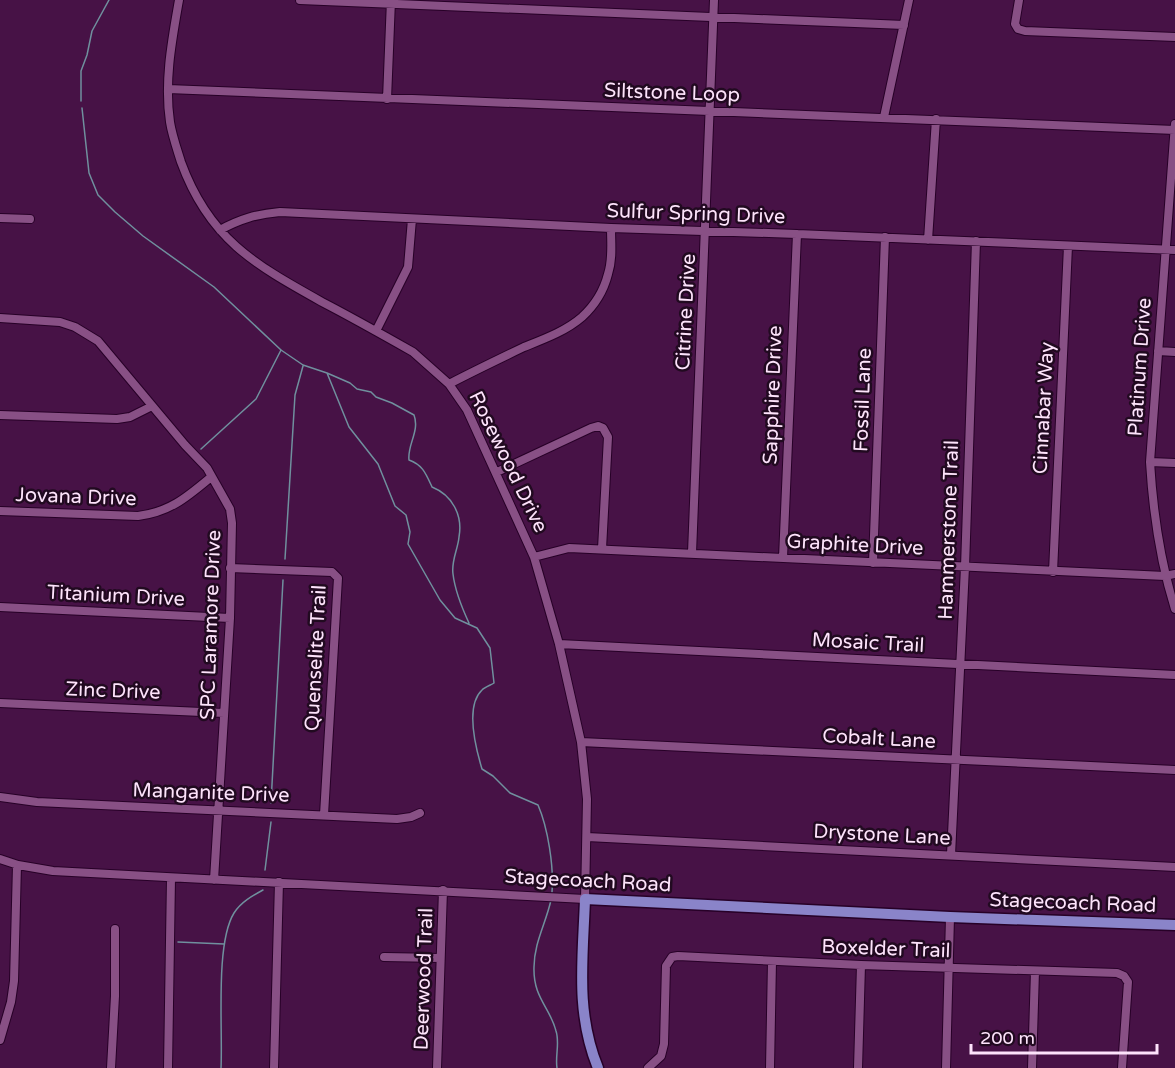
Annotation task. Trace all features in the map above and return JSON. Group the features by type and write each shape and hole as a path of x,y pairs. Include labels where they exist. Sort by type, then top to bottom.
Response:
{"main road":[{"name":"Stagecoach Road","path":"585,899 950,917 1175,925"},
{"name":"Rosewood Drive","path":"585,899 583,1017 598,1068"}],"street":[{"name":"Rosewood Drive","path":"179,0 168,71 170,123 184,169 199,201 220,230 250,260 267,272 414,352 449,384 466,410 497,472 534,557 560,644 581,742 587,799 585,899"},
{"path":"300,0 904,25"},
{"name":"Citrine Drive","path":"692,553 714,0"},
{"path":"884,117 909,0"},
{"path":"1019,0 1015,24 1018,29 1025,31 1175,37"},
{"path":"387,99 391,2"},
{"name":"Siltstone Loop","path":"168,89 1175,130"},
{"path":"928,240 936,119"},
{"name":"Platinum Drive","path":"1175,124 1150,462 1152,506 1165,576 1175,609"},
{"name":"Sulfur Spring Drive","path":"220,230 237,220 258,214 280,212 611,228 1175,250"},
{"path":"0,218 30,219"},
{"path":"376,331 408,267 412,219"},
{"path":"449,384 566,329 581,318 593,306 609,274 611,228"},
{"name":"Sapphire Drive","path":"783,558 797,234"},
{"name":"Fossil Lane","path":"873,563 885,237"},
{"name":"Hammerstone Trail","path":"951,855 965,567 976,241"},
{"name":"Cinnabar Way","path":"1053,572 1068,246"},
{"name":"SPC Laramore Drive","path":"0,318 60,322 87,333 98,341 207,468 230,509 232,523 230,618 214,880"},
{"path":"1158,351 1175,352"},
{"path":"0,415 117,419 130,417 152,406"},
{"path":"497,472 591,428 603,428 608,437 602,549"},
{"path":"1150,462 1175,463"},
{"name":"Jovana Drive","path":"0,511 138,516 151,514 162,512 176,505 211,477"},
{"name":"Graphite Drive","path":"534,557 569,548 1053,572 1165,576 1175,574"},
{"name":"Quenselite Trail","path":"230,568 332,572 338,578 324,815"},
{"name":"Titanium Drive","path":"0,607 230,618"},
{"name":"Mosaic Trail","path":"560,644 1175,675"},
{"name":"Zinc Drive","path":"0,703 224,713"},
{"name":"Cobalt Lane","path":"581,742 1175,770"},
{"name":"Manganite Drive","path":"0,797 37,802 397,819 420,813"},
{"name":"Drystone Lane","path":"587,837 1175,867"},
{"name":"Stagecoach Road","path":"0,859 17,865 53,871 585,899"},
{"path":"0,1040 11,1002 14,981 17,865"},
{"path":"168,1068 171,878"},
{"path":"274,1068 279,882"},
{"name":"Deerwood Trail","path":"437,1068 443,890"},
{"path":"946,1068 950,917"},
{"path":"111,1068 115,929"},
{"path":"384,957 440,958"},
{"name":"Boxelder Trail","path":"648,1068 661,1056 664,1044 666,966 672,957 1117,973 1124,976 1128,982 1122,1068"},
{"path":"770,1068 772,960"},
{"path":"858,1068 861,965"},
{"path":"1032,1068 1035,971"}],"waterway":[{"path":"81,101 81,71 92,31 109,0"},
{"path":"82,108 89,173 98,195 143,236 214,287 281,350 303,365 327,373 349,427 378,464 395,506 406,515 410,532 408,544 440,600 455,618 477,628 490,648 494,683 483,689 477,697 473,717 473,728 482,769 493,776 510,793 538,805 550,848 552,892"},
{"path":"201,449 256,399 281,350"},
{"path":"285,559 295,395 303,366"},
{"path":"327,373 350,383 357,389 371,392 376,397 414,415 415,432 409,460 421,467 432,487 450,501 459,521 460,529 453,574 455,587 469,623"},
{"path":"271,803 283,580"},
{"path":"265,870 271,822"},
{"path":"221,1068 222,965 228,927 240,906 263,890"},
{"path":"551,900 538,941 534,978 557,1036 557,1068"},
{"path":"178,942 224,944"}]}
